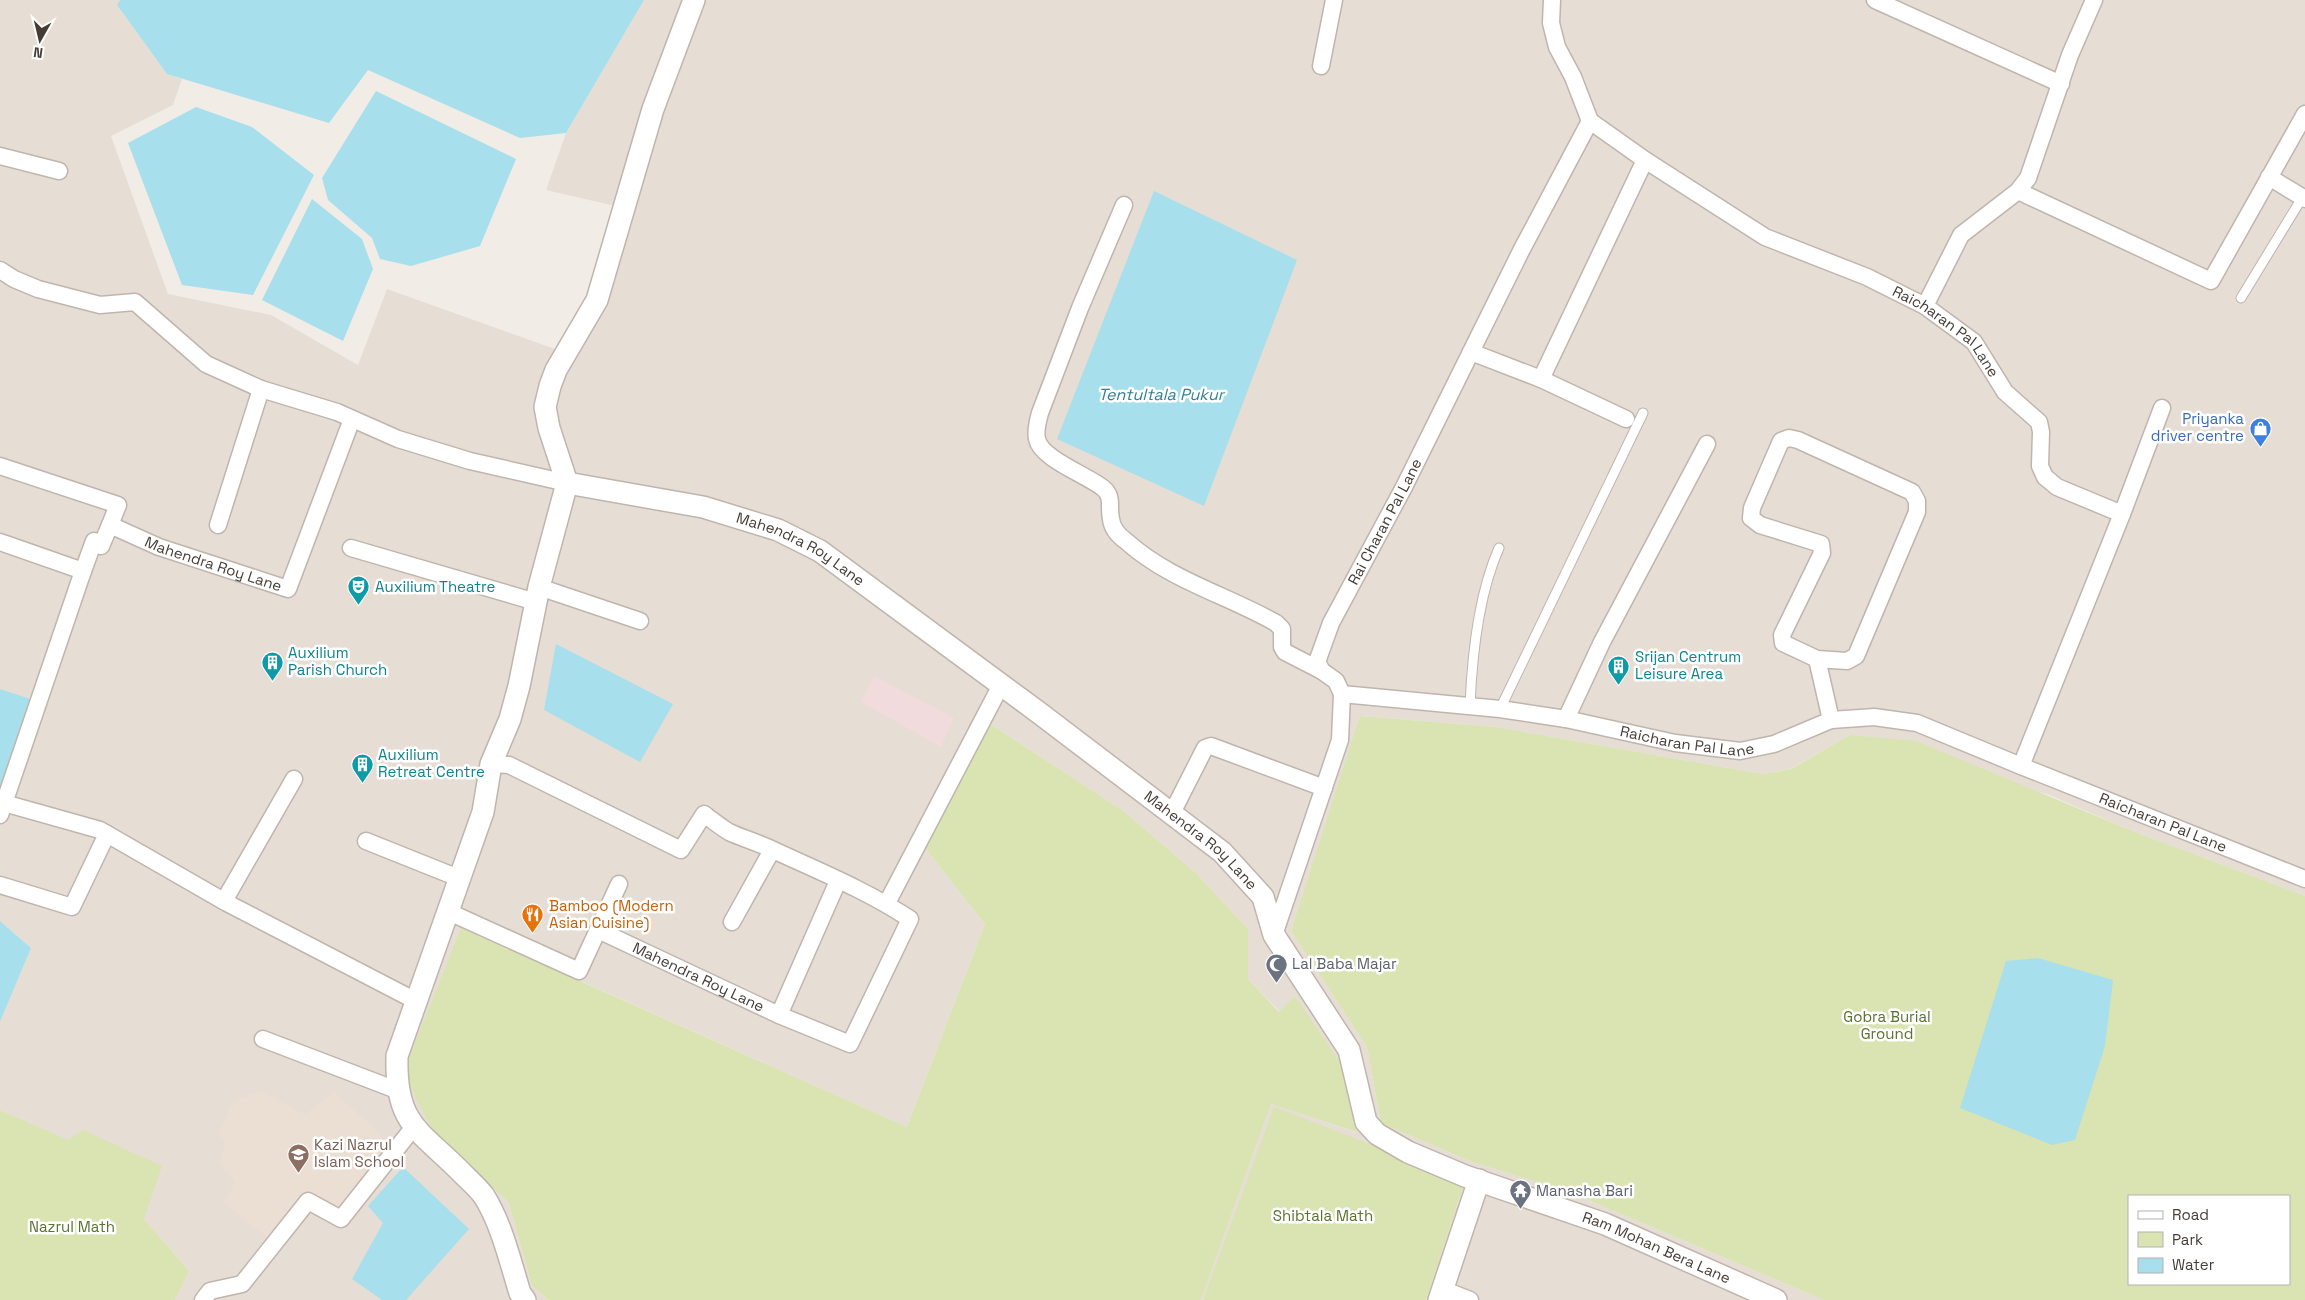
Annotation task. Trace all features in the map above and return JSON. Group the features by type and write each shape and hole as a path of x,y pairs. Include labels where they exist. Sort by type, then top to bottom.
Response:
{"street":[{"path":"525,1300 520,1293 495,1215 482,1194 413,1128 402,1108 396,1082 398,1056 483,812 492,764 510,720 519,686 538,595 567,483 549,428 545,407 550,386 556,370 597,300 653,109 694,0"},
{"path":"1321,66 1334,0"},
{"path":"1552,0 1551,23 1557,47 1573,77 1590,121"},
{"path":"1875,0 2061,84"},
{"path":"1925,306 1961,235 2018,191 2028,178 2070,55 2094,0"},
{"path":"2018,191 2211,281 2305,114"},
{"name":"Raicharan Pal Lane","path":"1590,121 1645,160 1765,237 1867,277 1925,306 1974,342 2006,392 2039,422 2041,432 2040,466 2045,477 2057,487 2122,514"},
{"name":"Rai Charan Pal Lane","path":"1322,671 1317,662 1331,622 1404,487 1522,249 1590,121"},
{"path":"0,156 59,171"},
{"path":"1541,380 1645,160"},
{"path":"2269,177 2304,198"},
{"path":"1124,205 1080,308 1040,413 1036,428 1037,441 1045,453 1104,489 1110,500 1110,519 1113,526 1130,545 1186,580 1276,622 1282,628 1282,647 1285,652 1336,680 1342,694 1343,717 1340,740 1274,935"},
{"name":"Mahendra Roy Lane","path":"0,270 14,279 38,289 100,305 135,302 206,364 261,389 337,412 398,439 470,461 567,483 703,507 778,530 820,551 1222,852 1263,897 1274,935 1349,1050 1366,1122 1377,1134 1408,1152 1479,1180"},
{"path":"1471,352 1541,380 1626,419"},
{"path":"218,525 261,389"},
{"path":"2021,766 2122,514 2162,408"},
{"name":"Mahendra Roy Lane","path":"110,525 159,547 288,589 352,419"},
{"path":"1789,438 1798,440 1912,492 1917,501 1917,512 1856,656 1847,661 1817,659 1782,643 1782,635 1822,553 1821,544 1760,525 1751,518 1752,508 1781,441 1789,438"},
{"path":"1566,719 1602,642 1706,444"},
{"path":"0,466 118,505 102,546 94,542 1,806 100,830 224,900 416,1001"},
{"path":"0,542 83,572"},
{"path":"351,548 640,621"},
{"path":"1817,659 1831,720"},
{"path":"886,903 1001,685"},
{"name":"Raicharan Pal Lane","path":"1342,694 1500,709 1566,719 1675,743 1740,751 1774,744 1831,720 1874,717 1917,723 2305,879"},
{"path":"1172,813 1205,748 1211,746 1324,788"},
{"name":"Mahendra Roy Lane","path":"492,764 509,765 681,850 704,814 729,832 886,903 910,919 850,1044 779,1015 598,930"},
{"path":"224,900 294,779"},
{"path":"0,886 72,907 107,834"},
{"path":"366,841 461,879"},
{"path":"732,922 772,850"},
{"name":"Mahendra Roy Lane","path":"779,1015 838,881"},
{"path":"449,912 579,971 619,884"},
{"path":"263,1039 399,1091"},
{"path":"203,1300 210,1291 242,1284 308,1202 341,1219 413,1128"},
{"path":"1470,1300 1440,1294 1479,1180"},
{"name":"Ram Mohan Bera Lane","path":"1479,1180 1606,1224 1776,1300"}],"lane":[{"path":"2240,298 2304,198"},
{"path":"1500,709 1643,413"},
{"path":"1470,706 1472,667 1489,571 1499,548"}],"shaded area":[{"path":"0,0 120,0 117,5 167,74 182,79 173,105 111,136 168,294 271,315 358,365 387,289 566,353 624,208 546,190 566,133 644,0 2305,0 2305,896 2135,832 2049,795 1850,735 1790,769 1763,774 1496,727 1361,716 1291,931 1367,1047 1381,1123 1472,1162 1567,1191 1824,1300 1426,1300 1465,1181 1201,1300 1271,1104 1355,1132 1295,996 1280,1012 1248,979 1248,929 1196,873 1122,810 987,722 925,848 985,924 907,1127 462,928 433,1131 509,1203 532,1286 549,1300 175,1300 189,1271 144,1219 68,1141 0,1110 0,1022 31,948 0,921 0,786 17,791 40,702 0,689"},
{"path":"874,676 954,718 941,747 861,702"},
{"name":"Kazi Nazrul Islam School","path":"261,1091 305,1114 334,1092 392,1144 340,1211 308,1196 272,1241 223,1203 235,1182 219,1163 226,1143 218,1134 234,1101"}],"green space":[{"name":"Gobra Burial Ground","path":"1360,716 1496,727 1763,774 1791,769 1850,735 1916,741 2135,832 2305,896 2305,1300 1824,1300 1567,1191 1472,1162 1381,1123 1367,1047 1291,931"},
{"path":"987,722 1122,810 1196,873 1248,929 1248,979 1279,1012 1295,996 1341,1064 1356,1132 1271,1104 1201,1300 549,1300 532,1286 509,1203 433,1131 403,1073 461,928 907,1127 985,924 925,848"},
{"name":"Shibtala Math","path":"1274,1107 1465,1181 1426,1300 1203,1300"},
{"name":"Nazrul Math","path":"0,1110 68,1140 83,1130 162,1166 144,1219 189,1271 175,1300 0,1300"}],"water":[{"path":"120,0 644,0 566,133 520,138 368,70 329,123 167,74 117,5"},
{"path":"376,91 516,159 480,246 411,266 380,259 372,238 328,200 322,178"},
{"path":"196,107 252,127 314,175 253,295 182,285 128,143"},
{"name":"Tentultala Pukur","path":"1154,191 1297,260 1204,506 1057,439"},
{"path":"312,199 362,239 373,269 343,341 262,300"},
{"path":"556,644 673,704 640,762 544,710"},
{"path":"0,689 40,702 17,792 0,786"},
{"path":"0,921 31,948 0,1022"},
{"path":"2038,958 2113,980 2105,1046 2075,1140 2052,1145 1960,1108 2006,961"},
{"path":"403,1167 469,1229 406,1300 382,1300 352,1279 383,1223 368,1206"}],"place":[{"name":"Priyanka driver centre","path":"2260,447"},
{"name":"Auxilium Theatre","path":"359,606"},
{"name":"Auxilium Parish Church","path":"272,681"},
{"name":"Srijan Centrum Leisure Area","path":"1619,685"},
{"name":"Auxilium Retreat Centre","path":"362,783"},
{"name":"Bamboo (Modern Asian Cuisine)","path":"533,934"},
{"name":"Lal Baba Majar","path":"1276,983"},
{"name":"Kazi Nazrul Islam School","path":"298,1173"},
{"name":"Manasha Bari","path":"1520,1210"}]}
